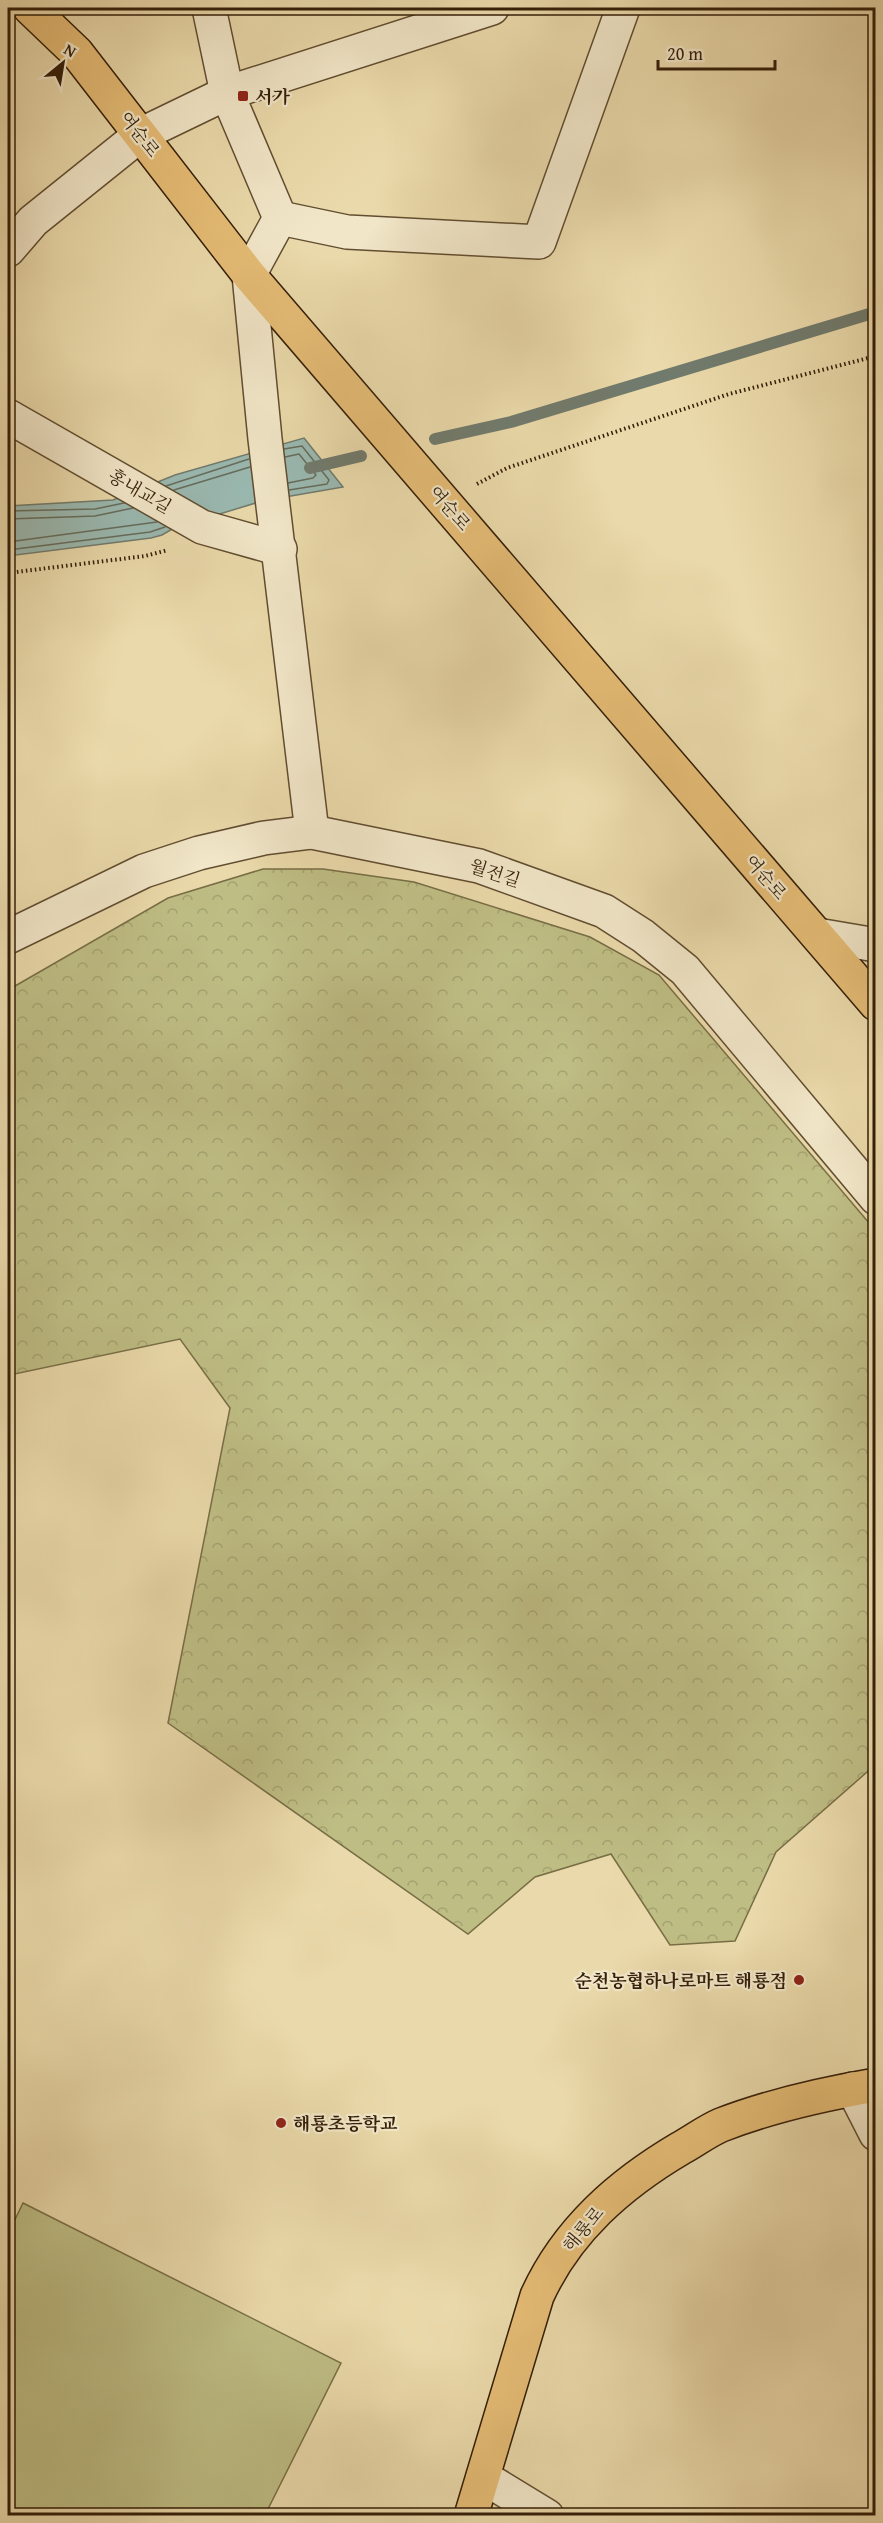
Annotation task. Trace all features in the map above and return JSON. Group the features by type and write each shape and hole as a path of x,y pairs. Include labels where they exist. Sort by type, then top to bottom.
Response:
{"main road":[{"name":"여순로","path":"30,8 77,53 249,275 876,1004"},
{"name":"해룡로","path":"471,2516 537,2296 567,2245 598,2208 646,2169 720,2126 821,2094 864,2087"}],"street":[{"path":"209,8 227,93 280,218"},
{"path":"8,250 33,221 140,135 227,93 492,8"},
{"path":"280,218 347,232 539,242 623,8"},
{"path":"280,218 249,275 265,439 312,832"},
{"name":"홍내교길","path":"8,416 207,528 278,533"},
{"name":"월전길","path":"8,937 144,871 210,850 264,838 312,832 479,866 604,911 643,936 684,970 876,1198"},
{"path":"817,936 876,945"},
{"name":"해룡로","path":"864,2087 876,2134"},
{"path":"483,2477 547,2516"}],"path":[{"path":"444,502 507,468 729,394 876,356"},
{"path":"8,573 145,556 180,547 207,528"}],"green space":[{"path":"263,869 323,869 414,882 590,937 659,975 875,1230 875,1765 776,1852 735,1941 670,1945 611,1854 535,1877 468,1934 168,1723 230,1408 180,1339 10,1375 8,1371 8,990 168,898"},
{"path":"23,2203 341,2363 265,2515 8,2515 8,2234"}],"water":[{"path":"304,438 343,487 262,501 174,528 151,538 8,556 8,506 113,500 175,475"}],"waterway":[{"path":"435,439 511,422 876,312"},
{"path":"310,468 361,456"}],"place":[{"name":"서가","path":"243,96"},
{"name":"순천농협하나로마트 해룡점","path":"799,1980"},
{"name":"해룡초등학교","path":"281,2123"}]}
